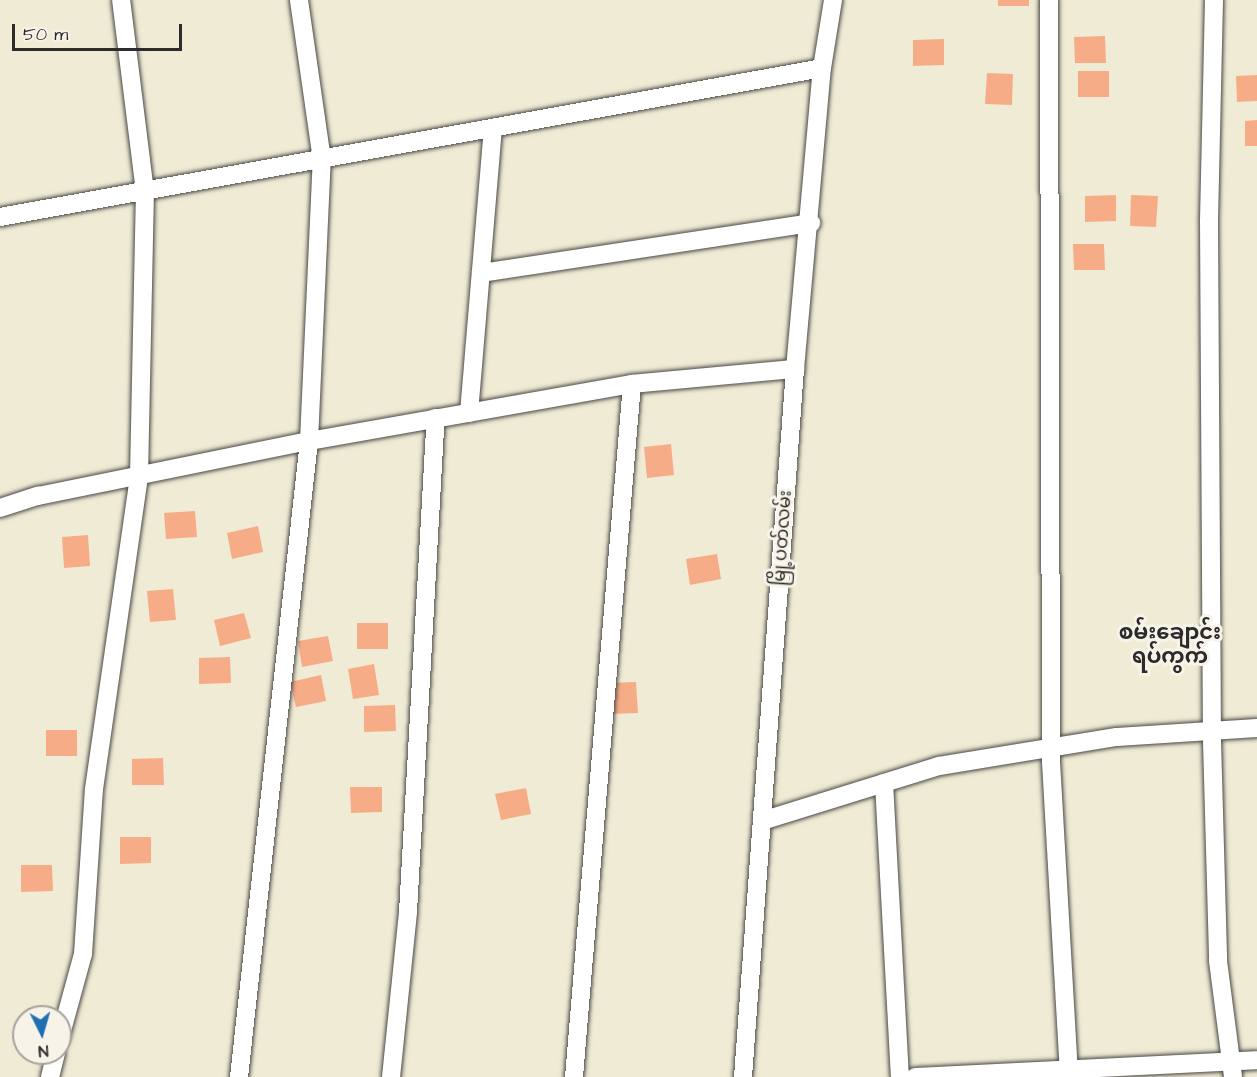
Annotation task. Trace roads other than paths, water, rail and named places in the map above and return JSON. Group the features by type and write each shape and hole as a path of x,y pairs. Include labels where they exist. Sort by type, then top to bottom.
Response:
{"street":[{"path":"69,1005 83,954 94,789 139,476 145,192 121,0"},
{"path":"239,1077 309,441 322,160 299,0"},
{"name":"မြို့ပတ်လမ်း","path":"742,1077 795,369 811,223 822,68 833,0"},
{"path":"1049,0 1052,748 1069,1072"},
{"path":"1214,0 1209,221 1212,731 1218,961 1233,1069"},
{"path":"0,218 822,68"},
{"path":"469,413 493,129"},
{"path":"481,273 811,223"},
{"path":"0,508 38,496 309,441 436,418 632,384 795,369"},
{"path":"574,1077 632,384"},
{"path":"391,1077 408,912 436,418"},
{"path":"762,821 939,766 1117,737 1257,728"},
{"path":"884,783 900,1077"},
{"path":"915,1077 1233,1069 1257,1060"}],"district":[{"name":"စမ်းချောင်း ရပ်ကွက်","path":"1170,645"}]}
